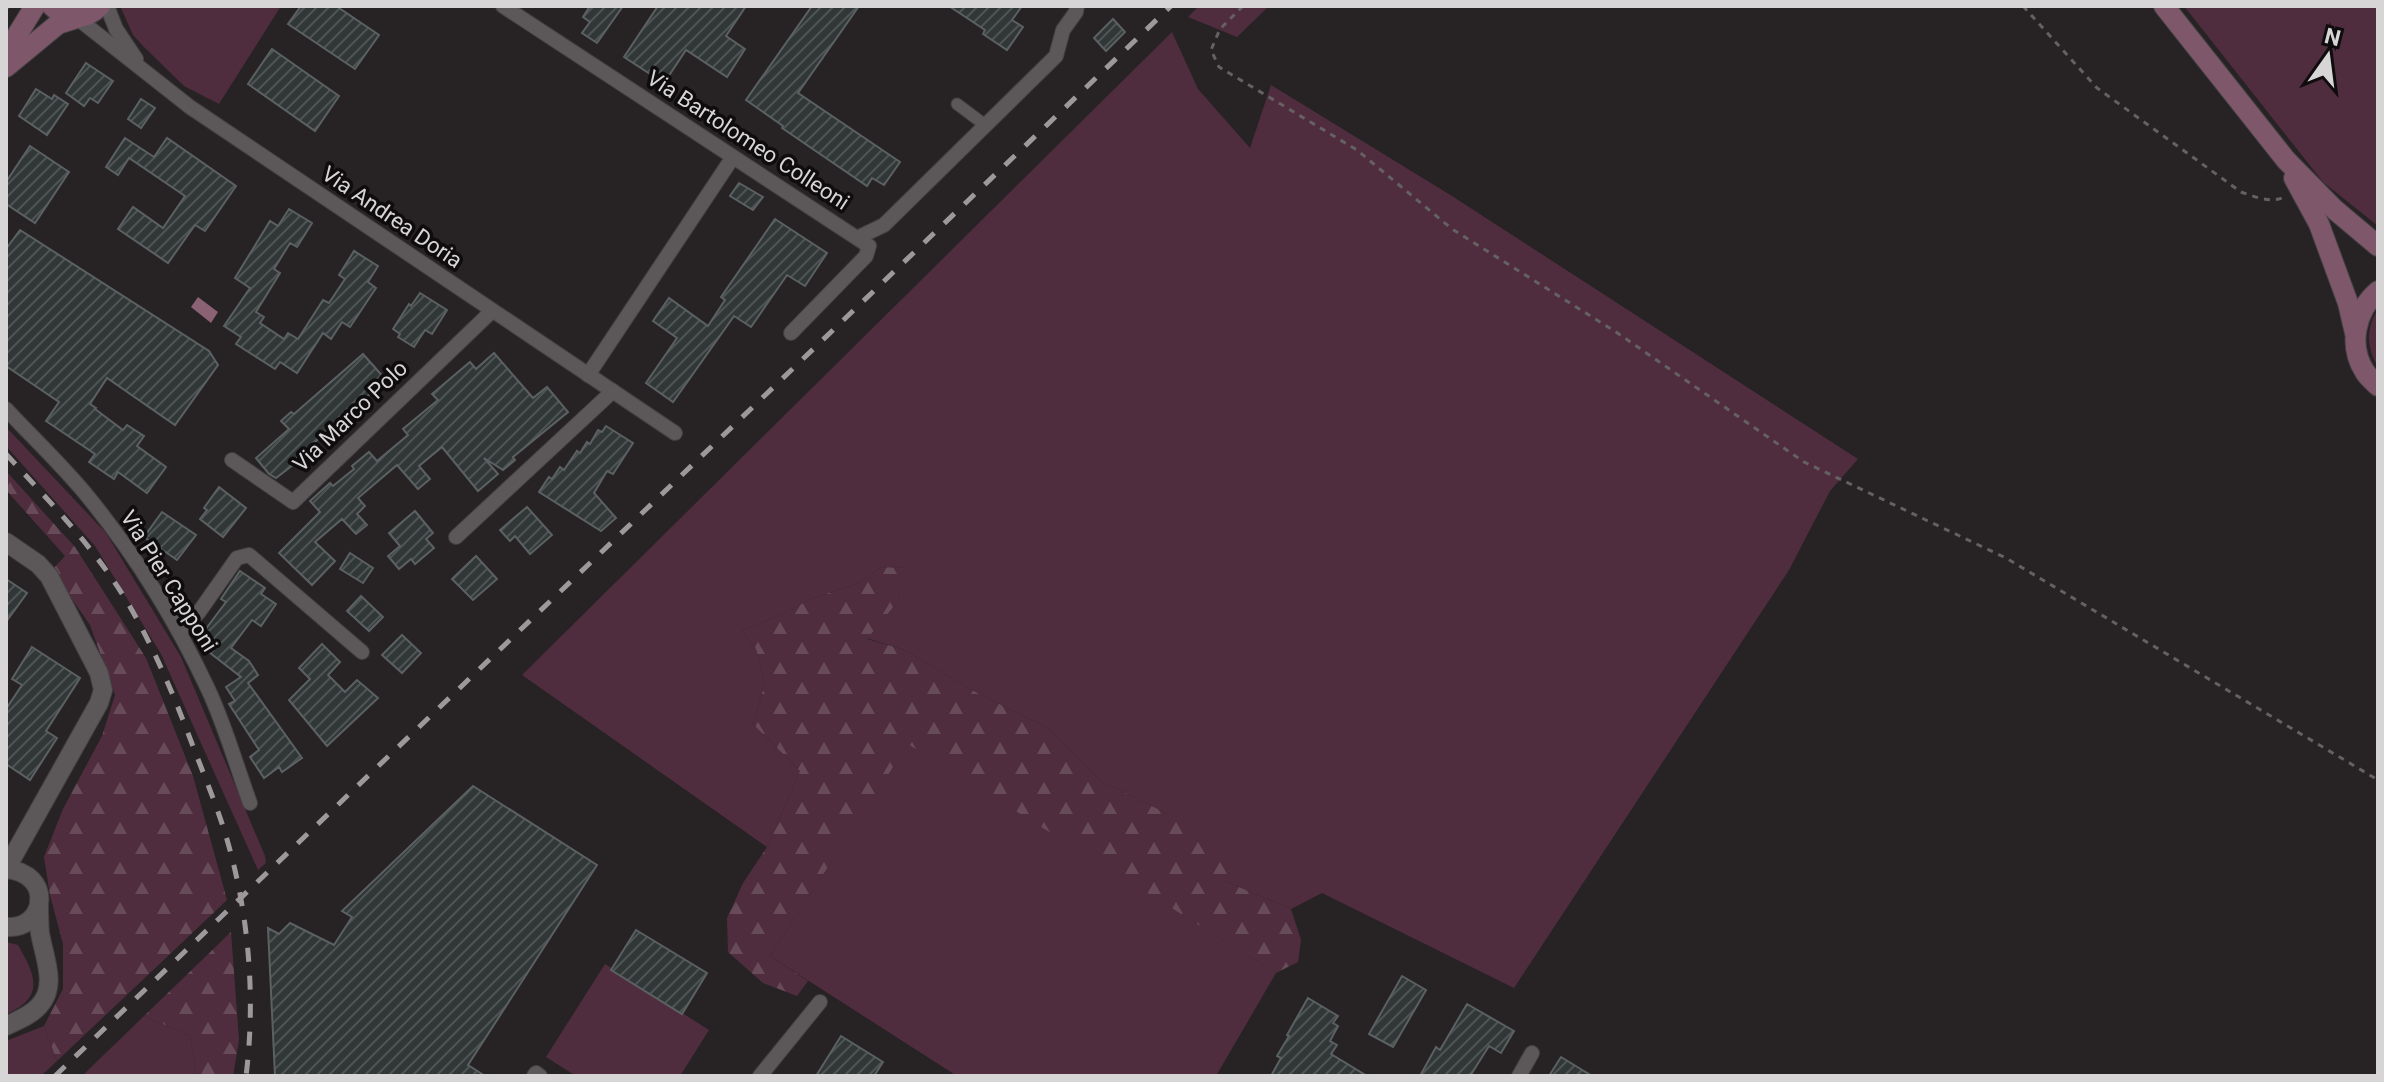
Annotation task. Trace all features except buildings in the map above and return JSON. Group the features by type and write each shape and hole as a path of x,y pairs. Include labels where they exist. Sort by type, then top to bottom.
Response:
{"main road":[{"path":"6,53 35,6"},
{"path":"52,6 62,14 77,18"},
{"path":"6,67 58,24 91,14 100,6"},
{"path":"2164,6 2286,160 2334,209 2378,246"},
{"path":"2286,160 2319,224 2348,303 2357,353 2365,372 2378,386"},
{"path":"2355,333 2361,311 2378,291"}],"street":[{"name":"Via Andrea Doria","path":"107,6 116,29 148,76"},
{"name":"Via Bartolomeo Colleoni","path":"503,6 869,246 866,256 791,333"},
{"path":"857,238 884,225 1056,56 1063,30 1077,6"},
{"name":"Via Andrea Doria","path":"77,18 190,107 675,433"},
{"path":"957,104 985,125"},
{"path":"588,375 733,157"},
{"name":"Via Marco Polo","path":"232,460 293,502 492,311"},
{"path":"456,537 613,391"},
{"name":"Via Pier Capponi","path":"6,409 105,518 180,632 210,692 250,803"},
{"path":"6,542 38,564 49,576 99,673 103,690 6,869 19,870 31,878 39,891 49,982 43,1001 27,1016 6,1026"},
{"path":"180,632 199,612 237,558 249,555 362,652"},
{"path":"7,928 28,922 35,914 39,901"},
{"path":"7,928 43,948"},
{"path":"760,1076 820,1002"},
{"path":"1519,1076 1532,1053"}],"path":[{"path":"1243,6 1220,29 1211,50 1219,67 1357,150 1452,229 1616,332 1804,462 2006,558 2378,780"},
{"path":"2023,6 2097,88 2241,192 2277,200 2300,190"}],"green space":[{"path":"120,6 281,6 219,104 184,86 144,47 133,35"},
{"path":"1199,6 1269,6 1237,37 1188,17"},
{"path":"2184,6 2378,6 2378,226 2323,182"},
{"path":"1172,32 1198,89 1250,148 1271,85 1452,196 1858,459 1830,491 1789,570 1514,988 1322,893 1291,909 1225,881 1170,815 1101,781 1046,727 979,694 905,650 866,638 898,601 903,568 882,567 856,584 811,599 742,630 756,649 765,683 753,724 800,771 767,847 522,675"},
{"path":"2378,309 2378,367 2369,338 2371,323"},
{"path":"6,427 106,533 181,657 265,856 266,863 258,870 161,654 95,546 6,446"},
{"path":"6,471 75,547 146,658 193,776 227,900 57,1061 44,1026 63,989 63,944 44,857 63,809 102,736 115,695 90,625 52,570 65,556 6,490"},
{"path":"882,567 904,568 898,601 867,639 905,650 979,694 1046,727 1101,781 1170,815 1231,861 1225,881 1291,909 1301,940 1298,962 1276,973 908,744 770,956 808,981 797,996 763,983 728,952 727,918 743,883 767,847 800,771 753,724 765,683 756,649 742,630 811,599 856,584"},
{"path":"908,743 1276,973 1216,1076 957,1076 770,956"},
{"path":"231,932 239,1040 233,1076 192,1076 196,1070 190,1036 144,1016"},
{"path":"6,942 18,945 29,966 33,984 27,1000 6,1014"},
{"path":"605,964 709,1030 680,1076 576,1076 546,1057"},
{"path":"144,1016 190,1036 196,1070 192,1076 82,1076"},
{"path":"44,1026 57,1061 41,1076 6,1076 6,1041"}],"shaded area":[{"path":"198,297 218,312 211,323 191,307"}],"railway":[{"path":"55,1076 1171,6"},
{"path":"6,454 85,542 126,600 163,673 210,790 232,858 247,939 250,1022 246,1076"}]}
